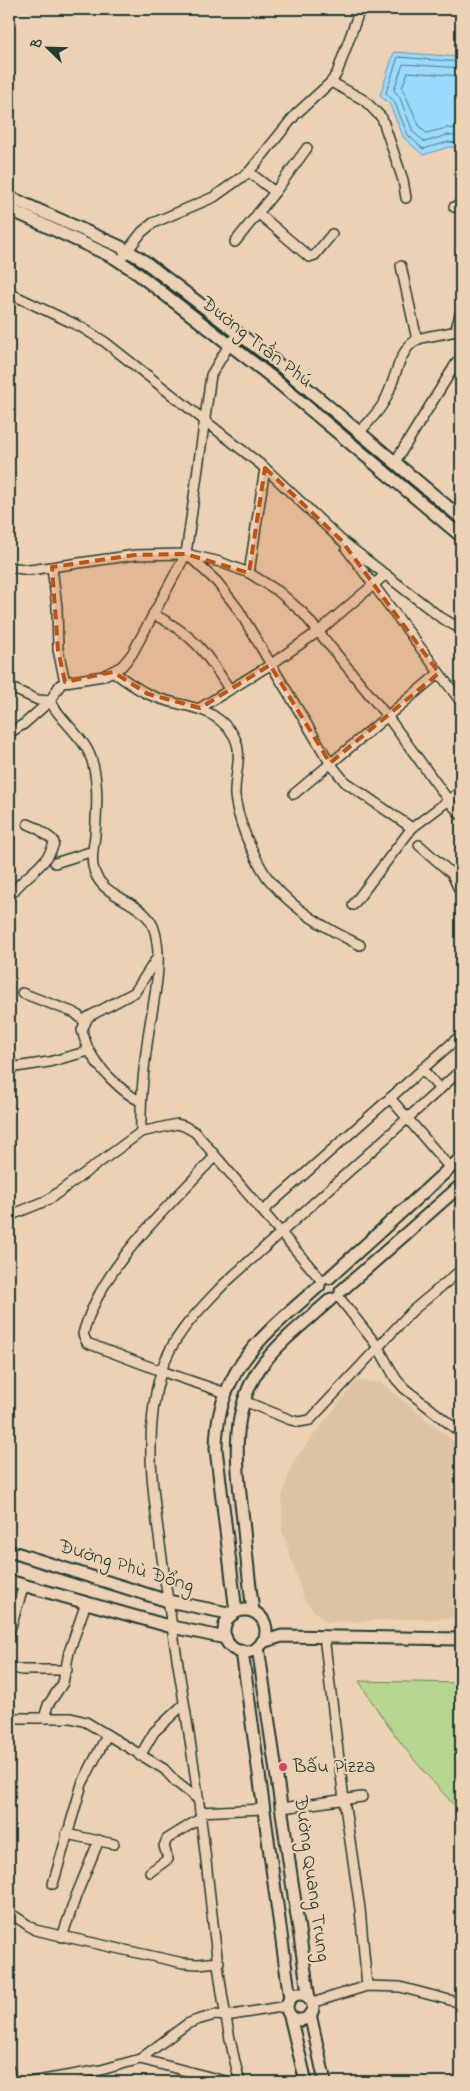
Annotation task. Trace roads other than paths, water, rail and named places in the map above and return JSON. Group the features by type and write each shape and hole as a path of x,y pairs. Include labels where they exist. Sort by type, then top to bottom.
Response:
{"main road":[{"name":"Đường Trần Phú","path":"9,197 140,258 360,432 461,518"},
{"name":"Đường Trần Phú","path":"9,209 120,261 269,375 461,536"},
{"path":"234,1613 216,1449 216,1430 226,1392 236,1370 264,1335 461,1158"},
{"path":"253,1611 236,1448 237,1431 244,1401 253,1379 278,1348 461,1185"},
{"path":"324,1282 338,1281 337,1295"},
{"path":"324,1282 322,1296 337,1295"},
{"name":"Đường Phù Đổng","path":"9,1551 168,1601 234,1613"},
{"path":"9,1580 172,1627 226,1638"},
{"path":"260,1644 265,1634 265,1626 260,1617 253,1611 244,1610 234,1613 225,1625 226,1638 232,1647 242,1651 250,1651 260,1644 282,1636 461,1639"},
{"path":"265,1626 282,1636"},
{"name":"Đường Quang Trung","path":"260,1644 310,2005 325,2082"},
{"name":"Đường Quang Trung","path":"242,1651 289,2007 306,2082"},
{"path":"298,1994 310,2005 301,2020 289,2007 298,1994"}],"street":[{"path":"120,261 142,232 153,223 214,197 249,172 296,114 330,82 342,61 360,9"},
{"path":"330,82 359,97 382,118 403,180 406,198"},
{"path":"235,242 307,148"},
{"path":"249,172 275,192"},
{"path":"258,214 309,257 315,255 332,234"},
{"path":"402,266 417,340"},
{"path":"9,293 82,326 93,334 265,468 341,540 440,617 461,629"},
{"path":"360,432 384,401 404,355 411,344 417,340 458,331 461,311"},
{"path":"9,733 24,724 50,701 60,685 65,682 103,676 113,672 126,662 132,654 186,554 213,369 229,344 238,334"},
{"path":"395,462 457,362"},
{"path":"249,573 265,468"},
{"path":"341,540 373,586 461,702"},
{"path":"186,554 227,593 330,764 341,779 412,828"},
{"path":"9,567 23,570 135,555 186,554 220,562 249,573 291,601 319,631 387,716 448,801 461,815"},
{"path":"52,567 57,607 58,650 65,682"},
{"path":"200,708 270,665 319,631 386,574"},
{"path":"153,614 178,627 197,644 209,657 229,689"},
{"path":"113,672 148,694 200,708 223,724 234,736 240,752 235,775 235,798 243,829 254,855 270,882 307,916 322,926 360,945"},
{"path":"294,794 439,672"},
{"path":"9,687 38,700 50,701"},
{"path":"50,701 55,710 88,750 95,778 97,803 93,851 93,865 96,878 104,888 132,903 150,919 155,932 159,967 144,1060 140,1102 141,1132"},
{"path":"353,905 412,828 461,791"},
{"path":"9,898 17,886 48,858 54,844 50,837 28,824"},
{"path":"419,845 452,874 461,894"},
{"path":"55,863 93,851"},
{"path":"140,1102 119,1086 89,1051 82,1030 88,1017 135,992 157,958"},
{"path":"22,993 75,1013 85,1022"},
{"path":"263,1211 461,1035"},
{"path":"9,1068 49,1062 89,1051"},
{"path":"422,1069 440,1089"},
{"path":"239,2082 226,2016 199,1800 168,1601 151,1465 150,1436 161,1371 187,1323 223,1285 461,1070"},
{"path":"390,1098 450,1168"},
{"path":"9,1216 48,1200 141,1132 170,1125 184,1126 195,1132 324,1282"},
{"path":"215,1156 141,1236 104,1282 83,1334 87,1342 161,1371 226,1392"},
{"path":"244,1401 291,1420 299,1422 310,1420 412,1311 461,1270"},
{"path":"337,1295 378,1347 396,1379 404,1388 461,1434"},
{"path":"9,1633 24,1585"},
{"path":"44,1718 48,1705 63,1683 69,1652 86,1603"},
{"path":"324,1636 344,1800 360,1909 367,1986"},
{"path":"9,1667 22,1670 67,1670"},
{"path":"140,1756 154,1732 184,1704"},
{"path":"9,1718 71,1718 86,1722 164,1769 176,1782 199,1800"},
{"path":"53,1884 82,1784 107,1735"},
{"path":"282,1808 362,1797"},
{"path":"150,1872 168,1859 164,1846 167,1839 201,1815 264,1809"},
{"path":"66,1834 114,1844"},
{"path":"62,1937 76,1896 99,1840"},
{"path":"9,1914 16,1916 35,1930 62,1937 183,1963 219,1962"},
{"path":"310,2005 367,1986 400,1987 461,2003"},
{"path":"31,2082 78,2078 140,2059 187,2024 215,2015 226,2016 289,2007"},
{"path":"140,2059 229,2082"},
{"path":"9,2069 11,2082"}],"water":[{"path":"394,52 461,57 461,148 449,147 423,155 404,138 389,103 380,96"}],"place":[{"name":"Bấu Pizza","path":"283,1767"}]}
